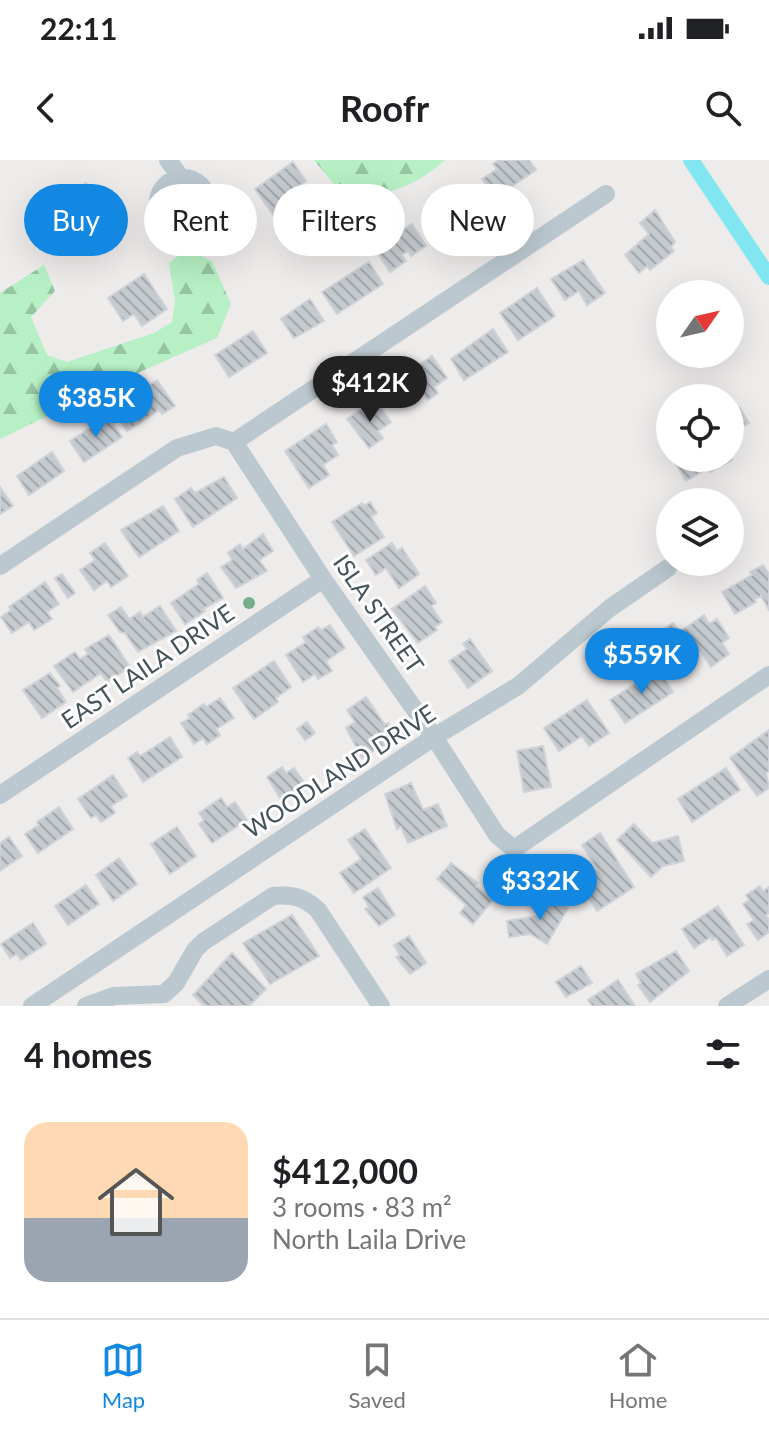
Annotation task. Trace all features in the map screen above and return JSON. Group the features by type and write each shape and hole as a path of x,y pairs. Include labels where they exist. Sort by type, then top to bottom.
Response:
{"street":[{"path":"168,160 181,178"},
{"path":"0,566 177,448 216,436 234,442 606,194"},
{"name":"ISLA STREET","path":"234,442 497,835 514,849 769,675"},
{"name":"WOODLAND DRIVE","path":"32,1006 434,737 518,686 610,608 656,576"},
{"name":"EAST LAILA DRIVE","path":"0,795 323,579"},
{"path":"86,1006 114,996 164,994 176,983 203,942 273,896 286,895 309,901 318,910 381,1006"},
{"path":"727,1006 769,979"}],"green space":[{"path":"314,160 445,160 422,178 405,186 334,184"},
{"path":"178,256 201,256 212,261 231,304 217,338 0,439 0,293 44,265 55,291 31,317 47,355 67,362 154,333 172,322 175,302 169,263"}],"building":[{"path":"499,160 529,160 536,170 516,184 485,184 482,179 497,169 493,164"},
{"path":"293,162 306,181 302,184 273,184 273,215 257,188"},
{"path":"655,210 675,242 671,247 674,251 650,270 647,266 639,273 625,255 649,234 640,223"},
{"path":"412,224 421,238 421,249 411,256 408,251 405,253 405,229"},
{"path":"380,256 403,256 406,261 390,272"},
{"path":"583,260 605,293 587,305 579,291 565,300 551,279"},
{"path":"369,262 383,284 337,314 322,292"},
{"path":"144,274 167,309 142,326 134,314 123,321 108,298"},
{"path":"537,288 555,316 518,340 500,313"},
{"path":"310,299 324,321 294,338 281,319"},
{"path":"493,329 508,352 464,380 451,359"},
{"path":"253,331 267,353 229,377 215,355"},
{"path":"432,356 447,378 434,387 438,393 428,400 423,393 404,405 392,386"},
{"path":"157,380 175,406 162,414 159,410 127,431 113,409"},
{"path":"376,402 391,422 378,431 383,438 369,448 347,419"},
{"path":"108,416 122,437 84,462 70,441"},
{"path":"326,424 337,442 332,445 338,455 323,465 329,475 309,488 285,451"},
{"path":"52,452 64,471 29,495 17,476"},
{"path":"681,472 701,472 686,481"},
{"path":"224,477 237,498 193,527 175,499 191,488 195,493"},
{"path":"0,487 13,506 0,514"},
{"path":"370,502 377,513 371,517 384,537 354,556 332,522 362,503 364,506"},
{"path":"163,506 179,531 139,557 121,530"},
{"path":"263,534 273,551 259,560 267,571 236,588 221,567 232,560 228,553 240,544 243,549"},
{"path":"105,543 128,576 111,587 107,581 94,590 80,570 95,560 90,553"},
{"path":"392,543 397,551 402,548 419,574 399,588 386,568 376,575 366,560"},
{"path":"763,565 769,574 769,610 761,596 735,614 722,592"},
{"path":"207,573 223,598 185,624 171,603 199,584 197,580"},
{"path":"62,574 75,593 68,598 55,578"},
{"path":"45,582 59,604 47,612 52,619 34,630 29,622 12,633 1,617 11,610 9,607"},
{"path":"425,586 436,603 431,606 442,622 435,627 437,630 418,643 392,609"},
{"path":"160,606 176,631 138,652 108,615 121,607 129,619 140,612 143,617"},
{"path":"704,615 709,624 717,619 729,638 722,643 729,654 711,667 700,650 679,665 658,633 673,623 679,632"},
{"path":"330,625 345,648 326,661 332,671 318,679 315,674 303,682 286,655 306,642 303,637 318,627 321,630"},
{"path":"109,635 130,667 107,682 101,673 73,692 54,666 75,652 80,659 88,654 85,649"},
{"path":"470,639 492,671 468,688 449,661 467,649 463,644"},
{"path":"274,661 291,687 276,698 278,702 254,719 233,688"},
{"path":"659,669 673,692 625,723 610,700"},
{"path":"50,673 60,686 57,688 66,702 42,718 23,690"},
{"path":"366,697 385,725 388,723 398,737 362,758 346,728 355,722 347,710"},
{"path":"220,698 234,718 216,729 220,735 207,744 203,738 194,744 181,723 204,704 206,707"},
{"path":"587,700 609,733 589,746 582,736 559,751 544,728"},
{"path":"307,722 315,733 305,740 297,729"},
{"path":"769,730 769,771 766,773 769,788 757,796 730,758"},
{"path":"170,737 182,757 143,782 128,758 137,752 140,756"},
{"path":"543,746 551,787 524,792 517,751"},
{"path":"282,767 286,773 294,768 306,785 282,801 267,777"},
{"path":"726,768 740,790 692,822 678,799"},
{"path":"113,775 127,796 111,806 115,813 101,822 96,815 91,818 78,799"},
{"path":"411,783 423,810 438,804 447,826 408,843 401,827 397,829 385,794"},
{"path":"221,798 227,807 235,802 247,820 212,843 199,824 204,820 199,813"},
{"path":"59,807 73,829 38,853 25,834"},
{"path":"634,824 652,843 678,836 684,861 663,866 651,877 617,840"},
{"path":"177,827 196,856 170,874 151,844"},
{"path":"365,829 391,868 354,893 340,873 361,859 348,840"},
{"path":"600,833 634,887 597,911 578,881 597,869 582,845"},
{"path":"9,837 22,856 0,871 0,843"},
{"path":"119,858 137,884 113,901 96,875"},
{"path":"451,863 478,883 476,886 493,900 473,924 460,913 466,905 437,879"},
{"path":"86,885 99,904 68,925 55,906"},
{"path":"760,886 763,891 769,887 769,913 766,915 769,932 758,940 747,924 754,920 743,904 749,900 746,895"},
{"path":"378,888 395,915 379,926 365,909 369,907 363,897"},
{"path":"548,897 568,908 547,944 530,934 509,937 507,921 537,916"},
{"path":"718,906 744,945 727,956 716,938 712,940 711,937 694,948 682,929"},
{"path":"292,915 319,956 270,984 243,943"},
{"path":"33,923 46,944 21,960 17,954 10,958 1,944"},
{"path":"409,936 426,963 410,974 396,957 400,955 394,945"},
{"path":"676,951 689,971 650,1002 638,985 641,983 636,974"},
{"path":"232,953 266,989 249,1006 204,1006 193,995"},
{"path":"581,966 592,983 566,997 556,982"},
{"path":"618,980 635,1006 592,1006 588,1000"}],"waterway":[{"path":"691,160 769,277"}]}
